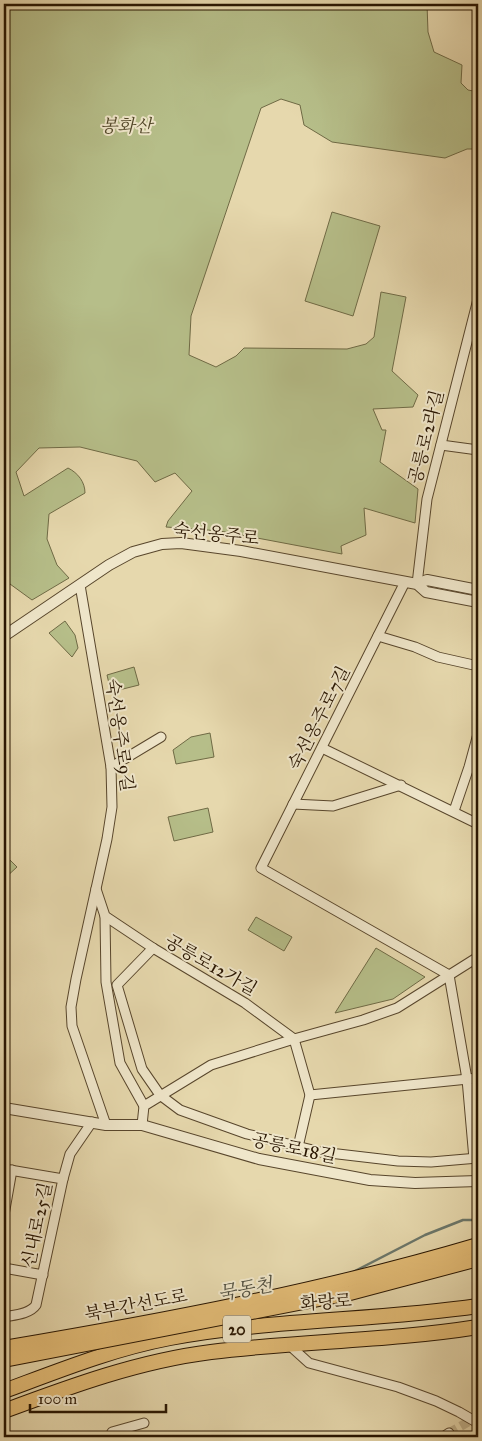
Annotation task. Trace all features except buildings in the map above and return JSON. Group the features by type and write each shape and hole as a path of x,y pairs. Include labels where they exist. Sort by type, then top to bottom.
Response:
{"main road":[{"name":"북부간선도로","path":"4,1348 242,1303 348,1279 478,1245"},
{"name":"북부간선도로","path":"4,1360 350,1293 478,1259"},
{"name":"화랑로","path":"4,1391 110,1353 169,1339 282,1323 430,1313 478,1306"},
{"name":"20","path":"4,1411 95,1378 137,1366 210,1352 288,1344 436,1334 478,1327"}],"street":[{"name":"공릉로2라길","path":"417,584 427,499 478,299"},
{"path":"441,445 478,450"},
{"name":"숙선옹주로","path":"4,636 109,565 133,552 155,546 181,543 241,551 417,584 427,580 478,590"},
{"name":"숙선옹주로7길","path":"405,582 261,868 449,975"},
{"name":"숙선옹주로9길","path":"80,584 112,767 112,807 76,979 71,1016 72,1026 106,1125"},
{"name":"숙선옹주로","path":"417,584 426,592 478,602"},
{"path":"378,636 415,647 438,657 478,666"},
{"path":"454,811 478,734"},
{"path":"112,767 160,737"},
{"path":"322,748 478,824"},
{"path":"293,804 333,806 401,786"},
{"name":"숙선옹주로9길","path":"96,889 105,916"},
{"path":"105,916 153,948"},
{"path":"105,916 106,982 120,1062 144,1106 142,1125"},
{"name":"공릉로12가길","path":"160,1095 142,1068 117,984 153,948 245,1003 294,1038"},
{"path":"144,1106 211,1065 294,1038 363,1020 397,1008 478,957"},
{"path":"160,1095 175,1107 195,1116 247,1134 298,1147 359,1158 398,1161 431,1162 476,1158 467,1079 449,975"},
{"path":"294,1038 310,1095 298,1147"},
{"path":"310,1095 478,1078"},
{"name":"공릉로18길","path":"4,1108 106,1125 142,1125 259,1159 350,1177 397,1183 478,1181"},
{"name":"신내로25길","path":"4,1317 28,1312 34,1308 70,1154 92,1122"},
{"path":"4,1216 8,1170 63,1179"},
{"path":"4,1268 43,1275"},
{"path":"288,1344 309,1363 398,1387 436,1401 474,1420"},
{"path":"110,1437 112,1432 144,1423"}],"green space":[{"name":"봉화산","path":"4,4 427,4 428,32 434,52 462,65 461,83 468,90 478,92 478,149 467,149 445,158 332,142 304,125 300,105 281,99 261,108 191,316 189,355 216,367 236,356 244,348 347,349 366,344 374,337 381,292 406,297 392,371 418,395 413,407 373,409 382,430 386,430 380,462 418,489 415,523 364,508 366,535 341,546 342,554 220,531 166,527 168,521 192,491 175,473 155,482 137,461 80,447 39,448 16,472 24,496 68,468 80,478 85,489 85,493 49,514 47,539 57,565 69,578 32,600 10,584 4,587"},
{"path":"332,212 380,226 353,316 305,301"},
{"path":"65,621 75,635 78,648 72,657 49,633"},
{"path":"134,667 139,685 111,692 107,675"},
{"path":"210,733 214,757 176,764 173,750 191,737"},
{"path":"208,808 213,832 174,841 168,817"},
{"path":"4,854 17,867 4,879"},
{"path":"256,917 292,937 284,951 248,930"},
{"path":"376,948 425,977 393,999 335,1013"}],"waterway":[{"name":"묵동천","path":"351,1273 425,1235 463,1220 478,1220"}],"tunnel":[{"path":"449,1433 468,1422"}]}
